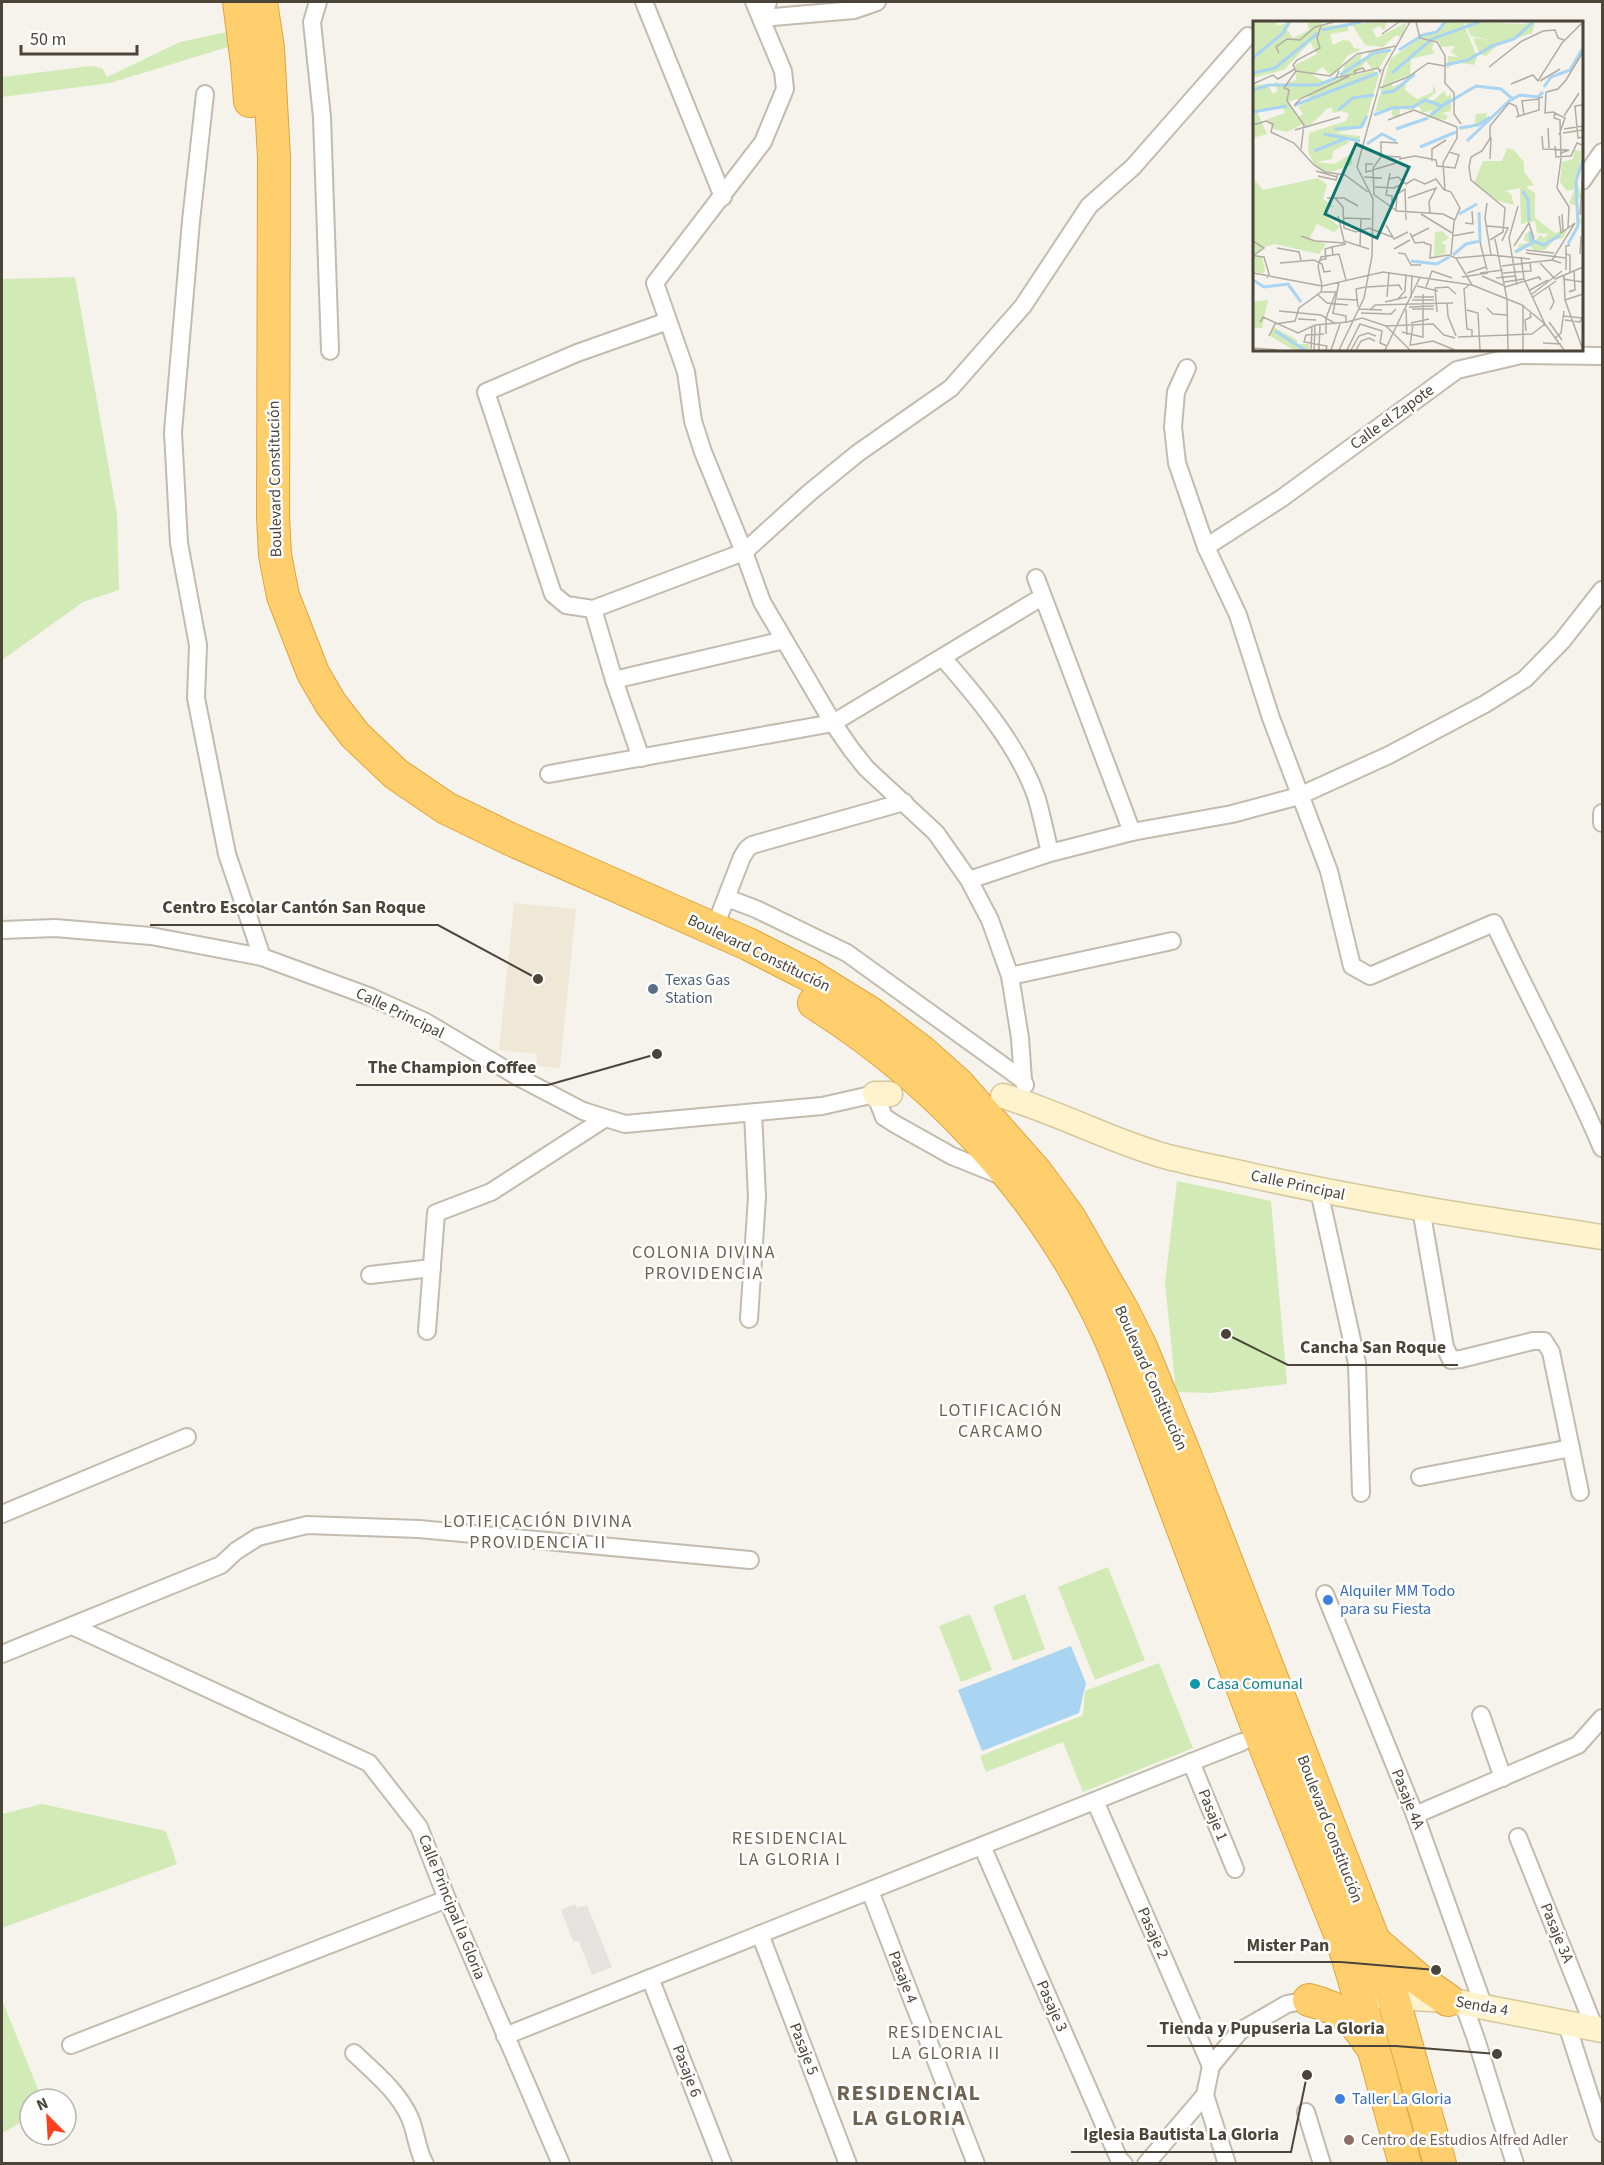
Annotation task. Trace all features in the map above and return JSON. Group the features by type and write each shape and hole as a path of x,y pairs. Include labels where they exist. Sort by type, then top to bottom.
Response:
{"highway":[{"name":"Boulevard Constitución","path":"239,2 247,63 253,143 255,552 262,594 275,639 296,687 334,743 402,806 470,844 778,982 847,1024 872,1042 946,1106 1015,1182 1052,1232 1114,1347 1249,1706 1342,1939 1405,2163"},
{"name":"Boulevard Constitución","path":"261,2 268,48 274,158 273,517 275,555 286,607 313,673 331,704 355,735 396,774 420,792 446,808 510,839 714,929 828,986 872,1014 921,1051 958,1084 1036,1172 1069,1217 1124,1313 1141,1347 1184,1452 1374,1941 1393,1997 1440,2163"},
{"path":"1309,2000 1327,1985 1338,1970 1342,1939"},
{"path":"1374,1941 1418,1979 1458,2002"},
{"path":"1309,2000 1330,2006 1347,2016 1357,2025 1373,2050"},
{"path":"1404,2040 1409,2022 1422,2007 1458,2002"}],"street":[{"path":"318,2 312,22 322,117 330,351"},
{"path":"644,2 723,197"},
{"path":"754,2 783,70 785,89 763,142 655,283 686,372 696,432 762,602 834,723 866,768 936,833 969,880 990,920 1011,976 1020,1038 1023,1080 1034,1105"},
{"path":"761,18 768,2"},
{"path":"761,18 854,10 877,2"},
{"path":"668,321 577,353 486,392 553,594 566,605 593,609 744,552 809,493 858,453 951,388 1023,306 1089,206 1133,167 1248,36"},
{"path":"204,94 190,221 173,432 179,543 198,645 196,698 227,854 262,957"},
{"path":"1583,178 1602,152"},
{"name":"Calle el Zapote","path":"1206,547 1282,498 1457,370 1521,355 1557,352 1602,356"},
{"path":"1186,368 1176,392 1173,428 1177,463 1206,547 1238,615 1271,718 1329,871 1352,966 1370,976 1494,923 1578,1092 1602,1148"},
{"path":"1036,578 1132,832"},
{"path":"969,880 1050,853 1132,832 1232,814 1299,796 1389,755 1485,704 1525,679 1562,641 1602,590"},
{"path":"549,774 834,723 1042,597"},
{"path":"593,609 641,758"},
{"path":"614,680 784,640"},
{"path":"943,658 975,695 1018,758 1036,798 1050,853"},
{"path":"714,929 742,857 752,845 904,802"},
{"path":"1602,813 1602,824"},
{"path":"727,898 756,909 847,953 1023,1080"},
{"name":"Calle Principal","path":"2,930 55,928 117,932 194,943 262,957 370,997 424,1021 520,1078 583,1111 625,1124 822,1106 883,1094 884,1117 952,1156 1015,1182"},
{"path":"1011,976 1172,941"},
{"name":"Calle Principal","path":"1003,1096 1034,1105 1093,1131 1161,1155 1319,1191 1602,1237"},
{"path":"749,1319 757,1197 753,1113"},
{"path":"427,1331 436,1213 491,1192 604,1119"},
{"path":"1319,1191 1357,1363 1361,1493"},
{"path":"1420,1209 1445,1347 1451,1359 1461,1359 1533,1341 1544,1341 1551,1352 1580,1492"},
{"path":"370,1275 432,1268"},
{"path":"2,1514 187,1437"},
{"path":"1420,1478 1571,1448"},
{"path":"2,1654 221,1565 236,1551 258,1537 307,1526 419,1529 750,1560"},
{"name":"Pasaje 4A","path":"1325,1594 1415,1815 1458,2002 1515,2163"},
{"name":"Calle Principal la Gloria","path":"72,1626 369,1763 419,1827 447,1899 561,2163"},
{"path":"1481,1715 1503,1778"},
{"path":"1415,1815 1578,1745 1602,1718"},
{"path":"505,2036 1242,1742"},
{"name":"Pasaje 1","path":"1191,1762 1235,1869"},
{"name":"Pasaje 2","path":"1095,1801 1211,2066"},
{"name":"Pasaje 3A","path":"1518,1837 1599,2030"},
{"name":"Pasaje 3","path":"982,1846 1119,2159 1124,2163"},
{"name":"Pasaje 4","path":"870,1891 976,2163"},
{"path":"71,2045 447,1899"},
{"name":"Pasaje 5","path":"760,1934 848,2163"},
{"name":"Pasaje 6","path":"650,1978 723,2163"},
{"path":"1146,2163 1205,2095 1211,2066 1240,2031 1287,2004 1359,1996"},
{"name":"Senda 4","path":"1359,1996 1458,2002 1599,2030"},
{"path":"1566,2022 1602,2133"},
{"path":"354,2053 392,2090 410,2117 425,2163"},
{"path":"1205,2095 1227,2163"},
{"path":"1306,2112 1322,2163"}],"shaded area":[{"path":"514,903 576,909 560,1068 536,1066 537,1054 499,1050"},
{"path":"575,1904 577,1908 587,1905 612,1967 592,1975 579,1942 573,1941 561,1910"}],"green space":[{"path":"227,32 231,46 110,83 2,97 2,77 91,66 102,68 107,77 180,42"},
{"path":"75,277 117,514 119,590 83,602 2,660 2,279"},
{"path":"1177,1181 1271,1201 1287,1384 1210,1393 1176,1392 1165,1283"},
{"path":"1108,1567 1145,1660 1095,1680 1058,1587"},
{"path":"1025,1594 1045,1649 1013,1661 993,1606"},
{"path":"970,1614 992,1670 961,1682 939,1626"},
{"path":"1159,1663 1193,1748 1083,1792 1063,1742 986,1772 980,1756 1083,1715 1085,1691"},
{"path":"42,1804 166,1831 177,1864 2,1928 2,1814"},
{"path":"2,2000 37,2087 18,2087 18,2124 2,2133"}],"water":[{"path":"1071,1646 1086,1683 1079,1713 982,1751 958,1690"}],"place":[{"name":"Centro Escolar Cantón San Roque","path":"538,979"},
{"name":"Texas Gas Station","path":"653,989"},
{"name":"The Champion Coffee","path":"657,1054"},
{"name":"Cancha San Roque","path":"1226,1334"},
{"name":"Alquiler MM Todo para su Fiesta","path":"1328,1600"},
{"name":"Casa Comunal","path":"1195,1684"},
{"name":"Mister Pan","path":"1436,1970"},
{"name":"Tienda y Pupuseria La Gloria","path":"1497,2054"},
{"name":"Iglesia Bautista La Gloria","path":"1307,2075"},
{"name":"Taller La Gloria","path":"1340,2099"},
{"name":"Centro de Estudios Alfred Adler","path":"1349,2140"}],"district":[{"name":"COLONIA DIVINA PROVIDENCIA","path":"704,1262"},
{"name":"LOTIFICACIÓN CARCAMO","path":"1001,1420"},
{"name":"LOTIFICACIÓN DIVINA PROVIDENCIA II","path":"538,1531"},
{"name":"RESIDENCIAL LA GLORIA I","path":"790,1848"},
{"name":"RESIDENCIAL LA GLORIA II","path":"946,2042"},
{"name":"RESIDENCIAL LA GLORIA","path":"909,2106"}]}
